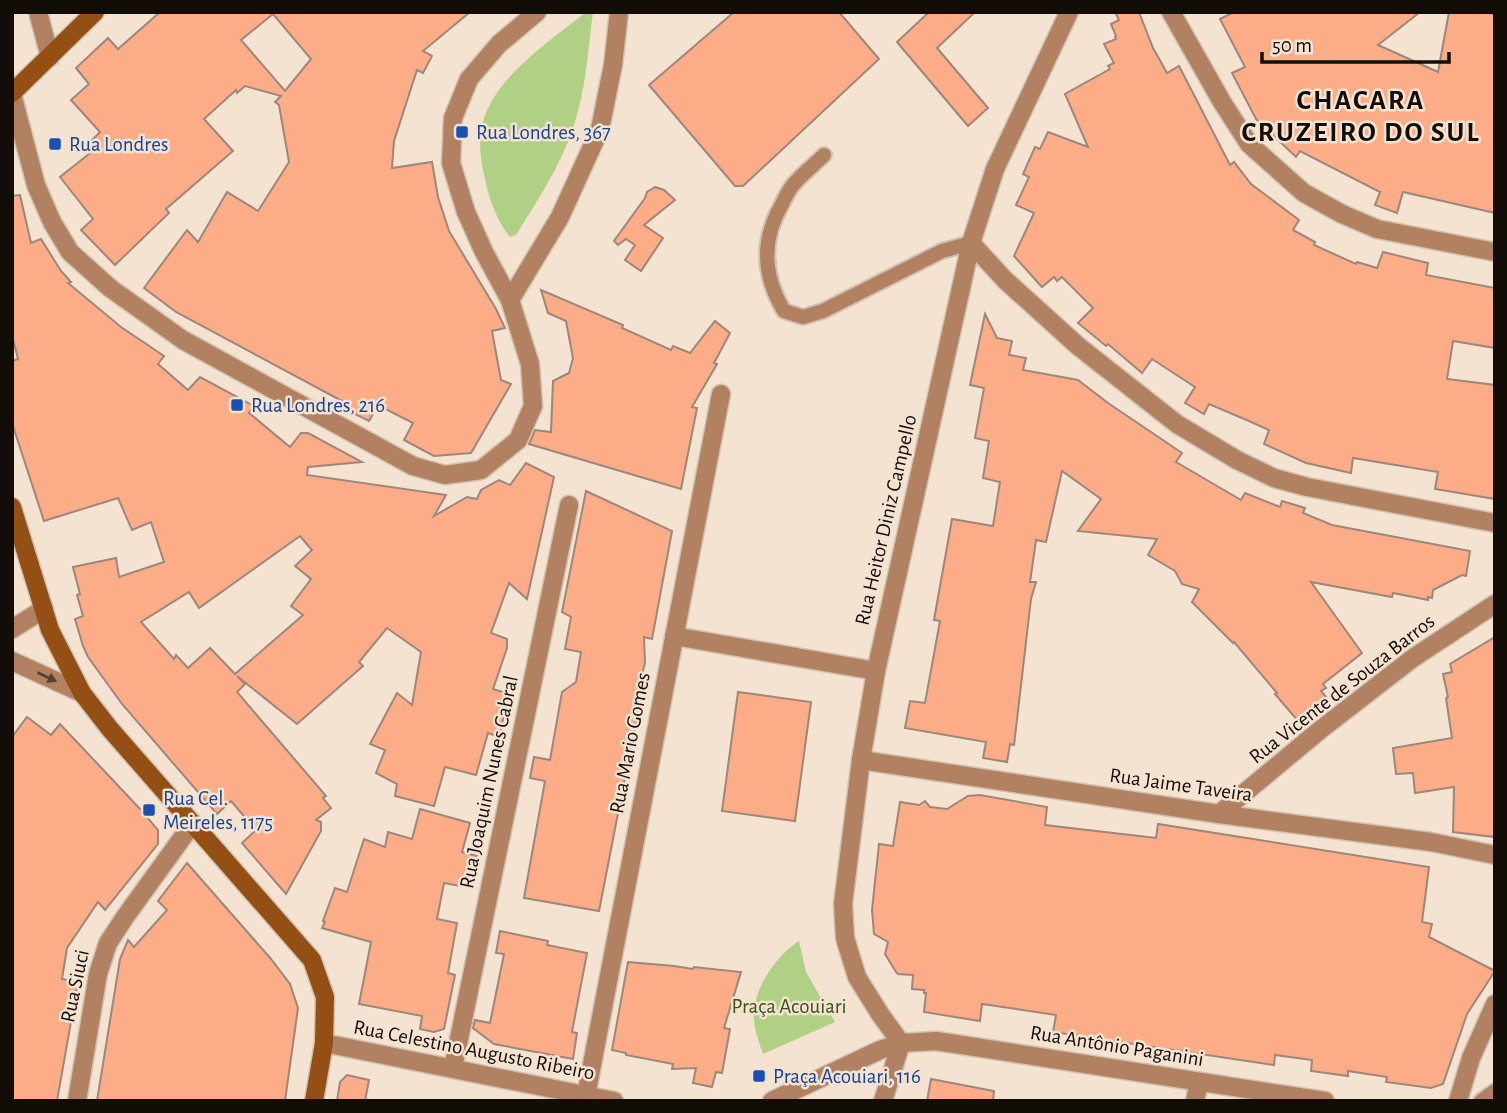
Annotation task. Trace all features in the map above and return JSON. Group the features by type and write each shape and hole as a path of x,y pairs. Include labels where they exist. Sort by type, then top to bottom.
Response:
{"street":[{"path":"38,12 50,57"},
{"path":"95,12 12,94 36,185 52,222 70,252 110,288 183,340 412,466 445,475 481,470 518,440 533,406 530,364 510,300 466,212 452,163 453,118 469,79 499,44 537,12"},
{"path":"510,300 560,217 600,129 613,65 619,12"},
{"name":"Rua Heitor Diniz Campello","path":"901,1043 857,977 845,938 843,904 861,760 876,671 971,243 995,169 1069,12"},
{"path":"1171,12 1249,144 1304,193 1342,215 1377,229 1495,252"},
{"path":"971,243 1005,280 1078,346 1177,424 1237,460 1274,478 1307,487 1495,523"},
{"name":"Rua Mario Gomes","path":"586,1098 721,394"},
{"name":"Rua Joaquim Nunes Cabral","path":"453,1068 569,505"},
{"path":"12,507 50,630 82,693 110,729 312,960 325,997 324,1043 314,1101"},
{"name":"Rua Vicente de Souza Barros","path":"1219,814 1320,730 1413,658 1495,604"},
{"path":"12,629 44,609"},
{"path":"674,636 876,671"},
{"path":"14,665 82,693"},
{"name":"Rua Jaime Taveira","path":"861,760 1219,814 1431,842 1495,855"},
{"name":"Rua Siuci","path":"77,1101 98,974 108,943 194,823"},
{"path":"1458,1101 1471,1058 1495,1004"},
{"name":"Rua Antônio Paganini","path":"772,1101 880,1050 901,1043 936,1041 1325,1101"},
{"name":"Rua Celestino Augusto Ribeiro","path":"324,1043 586,1098 614,1101"},
{"path":"883,1101 901,1043"},
{"path":"1195,1101 1199,1082"}],"lane":[{"path":"824,155 792,187 774,218 767,246 768,275 784,311 803,317 823,312 942,251 971,243"},
{"path":"1481,1101 1495,1091"}],"green space":[{"path":"586,12 593,12 584,83 574,125 548,182 516,235 510,237 497,217 487,187 480,152 482,125 488,108 510,76"},
{"name":"Praça Acouiari","path":"799,941 806,972 835,1022 763,1054 754,1021 756,999 774,965"}],"building":[{"path":"160,12 470,12 423,51 432,56 423,73 417,70 394,141 392,168 432,162 438,197 449,231 505,328 492,331 501,380 511,384 471,453 434,456 404,440 413,423 378,405 369,421 339,406 342,401 176,312 144,288 187,230 198,242 227,192 258,211 289,162 279,105 275,102 281,96 245,86 237,93 236,90 204,119 233,151 166,209 169,213 115,265 81,230 93,219 60,177 94,150 88,144 100,132 71,100 89,84 76,68 108,38 118,49","holes":["273,14 311,59 285,91 241,40"]},
{"path":"734,12 839,12 879,59 743,186 735,186 649,85"},
{"path":"929,12 975,12 937,48 988,108 968,126 897,42"},
{"path":"1115,12 1139,12 1153,48 1167,73 1179,66 1230,165 1234,162 1251,184 1299,220 1293,230 1315,242 1314,245 1356,264 1357,262 1377,268 1383,252 1428,263 1426,275 1495,288 1495,348 1453,341 1447,379 1495,385 1495,499 1435,489 1438,472 1353,458 1351,473 1306,463 1264,444 1269,430 1209,404 1204,414 1185,403 1195,387 1152,359 1142,373 1078,323 1093,308 1062,277 1057,281 1054,277 1042,287 1014,256 1034,213 1016,205 1029,177 1023,174 1035,147 1040,149 1048,132 1088,147 1065,94 1110,69 1108,66 1114,63 1104,44 1116,39 1111,24 1119,20"},
{"path":"1234,12 1420,12 1378,45 1438,72 1449,12 1495,14 1495,213 1403,192 1397,213 1375,205 1380,192 1300,151 1296,157 1256,119 1232,73 1245,67 1220,19"},
{"path":"655,187 664,190 675,200 644,225 663,238 641,271 625,260 635,245 626,239 618,245 614,241 647,192"},
{"path":"20,195 31,243 41,239 71,282 68,283 121,327 164,356 158,364 188,390 200,377 254,406 249,413 290,447 301,433 308,433 362,462 308,467 307,475 446,495 434,516 467,497 477,499 481,490 499,480 510,485 526,463 554,477 527,599 509,583 491,633 507,639 507,648 493,689 509,694 499,737 488,733 476,775 445,767 434,806 395,796 397,784 376,773 385,750 370,744 397,693 412,705 421,652 387,628 359,662 363,666 297,724 237,676 245,684 237,692 326,796 323,798 331,808 316,820 321,822 321,831 286,894 242,843 256,830 231,801 217,814 122,704 83,646 75,619 83,616 73,567 116,558 119,577 164,562 151,522 132,530 118,498 44,521 12,423 12,361 18,359 12,335 12,196","holes":["300,536 312,550 295,566 311,579 291,606 303,615 235,674 210,648 188,668 176,655 174,659 141,622 189,592 199,608"]},
{"path":"541,290 623,325 622,328 671,350 673,346 690,353 715,321 730,333 714,363 717,364 692,407 697,408 681,489 529,444 535,430 551,432 553,381 569,373 573,358 566,321 548,313"},
{"path":"985,314 997,338 1012,341 1009,355 1026,358 1023,370 1078,380 1182,453 1176,462 1241,500 1245,493 1280,507 1282,501 1305,508 1303,513 1332,525 1470,551 1466,576 1462,575 1433,590 1432,598 1428,597 1428,600 1393,593 1392,597 1311,582 1362,653 1323,684 1326,688 1321,691 1326,697 1298,721 1234,642 1192,602 1199,589 1182,584 1175,571 1148,555 1157,539 1078,531 1101,499 1062,471 1046,542 1036,540 1030,582 1036,582 1031,599 1014,745 1010,744 1007,762 983,758 986,742 905,728 910,701 925,703 940,621 934,620 952,519 993,526 1000,482 983,478 989,441 975,438 984,388 970,385"},
{"path":"586,491 672,531 652,639 644,637 645,663 638,689 642,690 599,911 524,898 545,781 530,778 534,757 550,760 562,692 576,682 581,652 565,649 571,617 562,612"},
{"path":"1495,637 1495,837 1453,832 1454,787 1415,793 1413,773 1396,774 1393,748 1452,738 1443,674 1452,672 1450,664"},
{"path":"738,692 811,702 795,821 722,811"},
{"path":"27,717 51,735 60,724 141,810 145,811 145,815 158,830 158,844 105,910 98,902 67,948 62,979 78,982 57,1101 12,1101 12,737"},
{"path":"980,795 1047,807 1045,825 1156,838 1158,824 1429,867 1422,922 1432,924 1429,937 1495,971 1467,1014 1443,1084 1431,1088 1386,1082 1387,1077 1348,1071 1348,1076 1311,1071 1312,1060 1275,1055 1274,1065 1053,1032 1056,1015 982,1004 980,1021 924,1012 926,993 924,990 912,989 913,975 896,972 885,954 888,942 874,934 872,910 879,844 893,846 900,802 919,805 925,801 930,807 947,809 968,796"},
{"path":"420,809 470,823 462,852 477,856 471,888 444,883 437,919 457,923 448,973 455,975 444,1029 434,1032 420,1029 422,1016 359,1004 371,942 322,928 335,888 347,892 364,839 385,847 388,832 412,839"},
{"path":"187,863 290,984 298,1008 285,1101 97,1101 120,959 128,940 134,947 167,910 158,901"},
{"path":"500,931 587,953 572,1032 577,1033 573,1059 494,1044 473,1028 475,1020 490,1023 504,954 496,953"},
{"path":"628,962 741,972 724,1028 730,1029 722,1073 716,1072 712,1087 693,1083 696,1068 672,1069 673,1064 612,1050"},
{"path":"347,1075 369,1080 365,1101 337,1101 340,1082"},
{"path":"931,1079 994,1091 993,1101 927,1101"}],"place":[{"name":"Rua Londres, 367","path":"462,132"},
{"name":"Rua Londres","path":"55,144"},
{"name":"Rua Londres, 216","path":"237,405"},
{"name":"Rua Cel. Meireles, 1175","path":"149,810"},
{"name":"Praça Acouiari, 116","path":"759,1076"}],"district":[{"name":"CHACARA CRUZEIRO DO SUL","path":"1361,117"}]}
